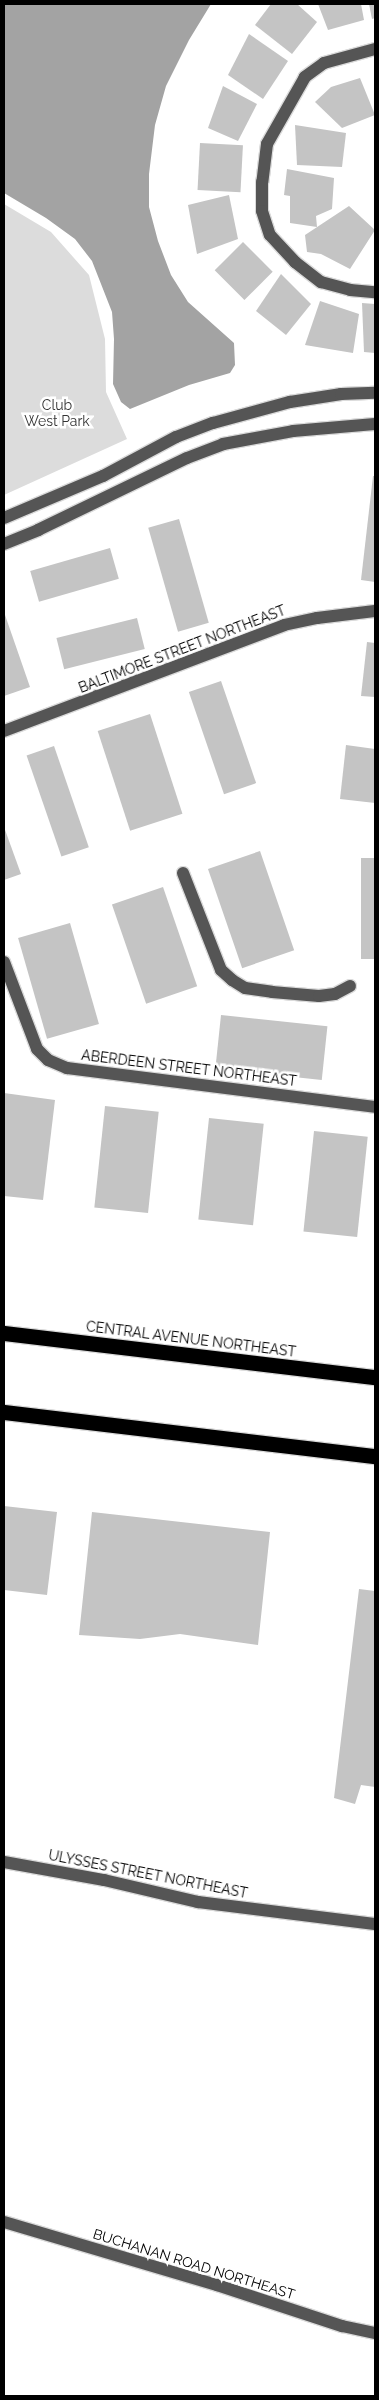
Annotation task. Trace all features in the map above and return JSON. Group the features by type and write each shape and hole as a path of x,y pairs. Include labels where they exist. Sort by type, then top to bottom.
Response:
{"highway":[{"name":"CENTRAL AVENUE NORTHEAST","path":"4,1332 375,1377"},
{"path":"4,1412 375,1456"}],"street":[{"path":"375,49 324,63 305,77 267,144 262,182 262,211 270,235 295,262 321,282 350,290 375,292"},
{"path":"4,518 103,476 176,437 213,423 290,402 342,394 375,393"},
{"path":"4,544 38,530 187,458 223,444 293,431 375,424"},
{"name":"BALTIMORE STREET NORTHEAST","path":"4,731 284,625 317,618 375,611"},
{"path":"183,873 212,952 221,970 232,980 245,988 319,996 335,994 350,986"},
{"name":"ABERDEEN STREET NORTHEAST","path":"4,962 37,1049 48,1060 67,1068 89,1073 375,1107"},
{"name":"ULYSSES STREET NORTHEAST","path":"4,1862 104,1880 198,1902 375,1924"},
{"name":"BUCHANAN ROAD NORTHEAST","path":"4,2222 217,2284 342,2326 375,2333"}],"green space":[{"name":"Club West Park","path":"4,204 51,232 89,275 105,339 106,392 127,439 4,495"}],"shaded area":[{"path":"4,4 211,4 189,40 166,86 155,125 149,174 149,207 158,241 171,275 188,302 234,343 235,365 230,373 189,385 130,409 121,402 113,384 114,339 112,312 92,261 75,239 46,218 4,193"}],"building":[{"path":"271,4 297,4 317,22 292,54 255,25"},
{"path":"318,4 361,4 364,20 328,30"},
{"path":"369,4 375,4 375,18 372,19"},
{"path":"249,34 288,61 263,99 228,75"},
{"path":"360,78 375,115 342,128 315,102 331,87"},
{"path":"223,86 257,104 238,141 208,128"},
{"path":"295,125 346,133 342,167 297,165"},
{"path":"200,143 243,145 240,192 198,190"},
{"path":"287,169 334,178 332,209 316,216 317,227 290,223 290,196 284,195"},
{"path":"229,195 238,239 197,254 188,205"},
{"path":"349,206 375,230 350,269 321,254 307,252 305,235"},
{"path":"243,242 273,272 244,300 215,270"},
{"path":"281,274 311,304 286,335 256,311"},
{"path":"320,301 359,314 353,353 305,345"},
{"path":"362,303 375,304 375,353 364,352"},
{"path":"373,476 375,476 375,582 361,580"},
{"path":"179,519 209,623 178,632 148,528"},
{"path":"110,548 119,579 39,602 30,571"},
{"path":"4,612 30,687 4,696"},
{"path":"137,618 145,649 64,669 56,638"},
{"path":"367,642 375,643 375,697 361,696"},
{"path":"221,681 256,783 224,794 189,692"},
{"path":"150,714 182,814 130,831 98,731"},
{"path":"346,745 375,749 375,803 340,799"},
{"path":"54,746 89,847 61,857 27,755"},
{"path":"4,827 21,874 4,880"},
{"path":"260,851 294,950 242,968 208,869"},
{"path":"361,858 375,858 375,959 361,959"},
{"path":"163,887 197,986 146,1004 112,905"},
{"path":"70,923 99,1024 47,1039 18,938"},
{"path":"221,1015 327,1026 322,1080 215,1069"},
{"path":"4,1093 55,1100 43,1200 4,1196"},
{"path":"105,1106 159,1112 148,1213 94,1207"},
{"path":"209,1118 264,1124 253,1225 198,1219"},
{"path":"314,1131 368,1137 357,1237 303,1231"},
{"path":"4,1506 57,1512 47,1595 4,1590"},
{"path":"92,1512 270,1532 258,1645 180,1634 140,1639 79,1635"},
{"path":"359,1589 375,1591 375,1787 361,1785 355,1804 334,1798"}]}
